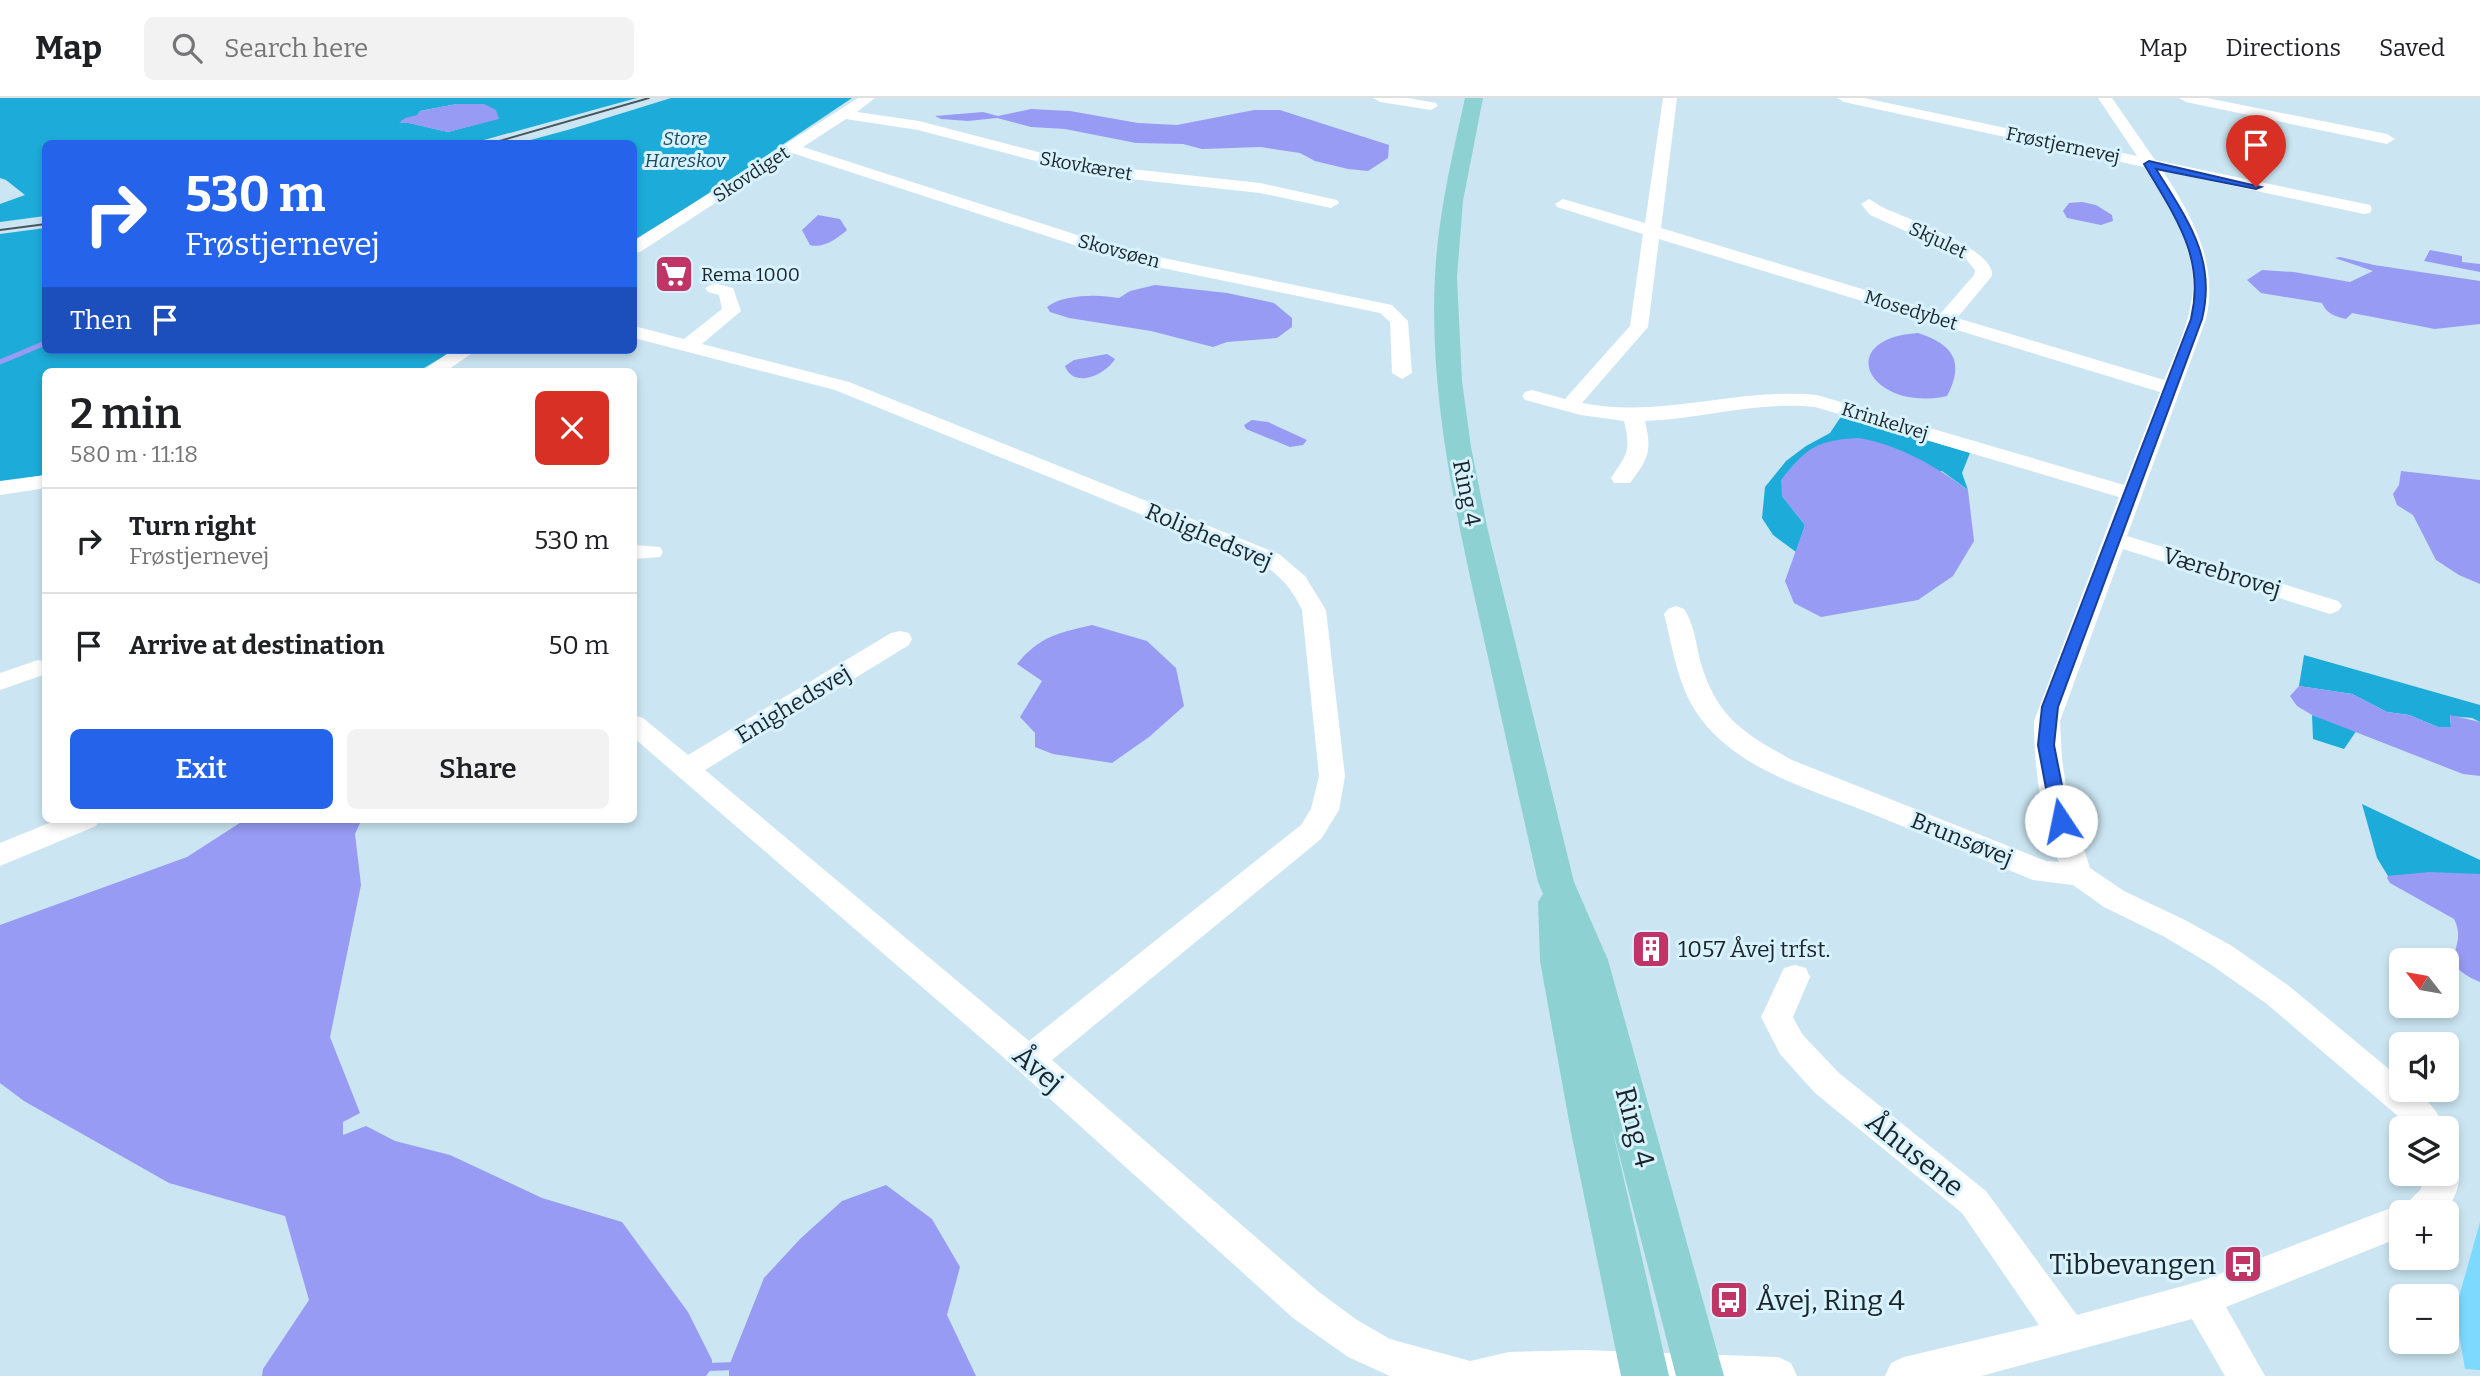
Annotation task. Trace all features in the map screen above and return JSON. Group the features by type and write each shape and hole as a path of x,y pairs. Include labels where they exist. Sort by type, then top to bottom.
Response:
{"main road":[{"name":"Ring 4","path":"1474,98 1453,201 1448,242 1446,314 1458,447 1474,531 1556,882 1589,960 1700,1374"},
{"name":"Ring 4","path":"1556,882 1559,961 1592,1132 1645,1373"}],"street":[{"name":"Skovdiget","path":"637,246 867,98"},
{"path":"1380,98 1431,106"},
{"path":"1569,406 1639,327 1654,232 1670,98"},
{"name":"Frøstjernevej","path":"1844,98 2364,209"},
{"path":"2079,875 2066,847 2046,745 2047,721 2169,388 2197,319 2202,282 2192,236 2105,98"},
{"path":"2186,98 2387,139"},
{"name":"Skovkæret","path":"844,114 919,126 1085,169 1197,179 1260,188 1331,203"},
{"name":"Skovsøen","path":"791,148 1120,254 1386,309 1399,321 1402,373"},
{"path":"1563,204 1654,232"},
{"name":"Skjulet","path":"1869,204 1876,211 1971,254 1981,263 1983,276 1945,320"},
{"name":"Mosedybet","path":"1654,232 2169,388"},
{"path":"687,346 732,311 727,292 714,288"},
{"name":"Rolighedsvej","path":"637,333 842,386 921,416 1270,559 1290,572 1304,588 1314,610 1332,776 1325,810 1311,832 1029,1060"},
{"path":"437,368 460,354"},
{"name":"Krinkelvej","path":"1532,396 1569,406 1633,415 1768,397 1818,401 2131,494"},
{"path":"1622,478 1639,457 1641,450 1633,415"},
{"path":"0,488 42,482"},
{"name":"Værebrovej","path":"2114,539 2330,606"},
{"name":"Brunsøvej","path":"1676,614 1702,701 1726,731 1754,751 1783,766 2043,872 2079,875 2114,899 2174,928 2221,955 2278,995 2418,1116"},
{"name":"Enighedsvej","path":"686,769 900,639"},
{"path":"0,682 37,668"},
{"name":"Åvej","path":"637,727 1029,1060 1347,1338 1373,1366 1423,1369 1461,1376"},
{"path":"0,855 76,823"},
{"name":"Åhusene","path":"1795,977 1777,1017 1791,1044 1827,1083 1974,1202 2069,1336"},
{"path":"2430,1200 2442,1186"},
{"path":"1904,1376 2069,1336 2201,1299 2389,1224"},
{"path":"2201,1299 2246,1376"},
{"path":"1480,1376 1509,1371 1778,1376"}],"shaded area":[{"path":"457,104 484,104 496,110 499,119 448,132 399,123 420,111"},
{"path":"1031,109 1070,111 1138,123 1177,125 1254,110 1280,110 1389,145 1388,158 1368,171 1315,161 1300,153 1261,147 1202,149 1183,144 1136,143 1065,129 1031,127 997,118 968,121 935,116 983,112 998,116"},
{"path":"2069,203 2096,205 2112,215 2113,221 2101,225 2067,218 2063,211"},
{"path":"818,215 840,219 847,230 825,244 810,245 802,230"},
{"path":"2430,250 2462,256 2462,262 2480,264 2480,272 2424,261"},
{"path":"2335,258 2374,265 2480,281 2480,324 2435,329 2352,313 2346,319 2331,314 2322,303 2261,293 2247,280 2262,270 2294,272 2350,282 2373,271"},
{"path":"1155,285 1227,293 1274,303 1292,318 1292,327 1277,338 1227,342 1213,347 1151,331 1069,318 1050,312 1047,307 1062,300 1082,296 1119,298 1130,291"},
{"path":"1918,333 1940,343 1952,356 1955,373 1947,396 1920,398 1898,394 1881,385 1871,373 1869,360 1875,348 1891,338"},
{"path":"1107,354 1115,359 1111,365 1090,377 1075,377 1065,366 1074,360"},
{"path":"1252,420 1268,422 1307,440 1303,445 1290,447 1246,429 1244,425"},
{"path":"1858,438 1887,445 1916,457 1968,490 1974,541 1953,576 1918,600 1821,617 1794,603 1785,581 1805,525 1782,496 1781,480 1798,460 1814,448 1832,441"},
{"path":"2401,471 2480,480 2480,584 2459,575 2436,560 2413,515 2397,505 2393,494 2399,485"},
{"path":"1092,625 1147,641 1176,668 1184,706 1149,737 1112,763 1053,754 1035,747 1035,733 1020,717 1042,681 1017,664 1042,641"},
{"path":"2299,686 2352,694 2387,712 2409,715 2438,727 2451,727 2450,715 2480,722 2480,776 2463,774 2312,715 2297,706 2290,696"},
{"path":"240,823 360,823 355,834 361,885 330,1037 360,1113 343,1122 343,1135 366,1126 395,1141 450,1155 542,1198 622,1222 688,1312 712,1360 712,1368 706,1376 262,1376 263,1369 309,1300 285,1216 169,1183 24,1101 0,1083 0,925 187,857"},
{"path":"2429,872 2480,874 2480,982 2459,969 2459,948 2456,948 2458,930 2454,919 2390,883 2388,876"},
{"path":"886,1185 932,1219 960,1267 947,1315 976,1376 729,1376 729,1366 764,1278 800,1239 842,1201"},
{"path":"2480,1222 2480,1370 2465,1369 2459,1334 2459,1297"}],"green space":[{"name":"Store Hareskov","path":"0,98 637,98 484,140 42,140 42,216 0,222 0,204 25,195 0,178","holes":["457,104 475,106 499,118 448,132 401,121 418,115 420,111"]},
{"name":"Store Hareskov","path":"671,98 852,98 712,192 637,238 637,140 531,140"},
{"path":"42,228 42,354 447,354 424,368 42,368 42,475 0,482 0,234"},
{"path":"1842,415 1970,453 1962,473 1968,490 1942,471 1782,496 1805,525 1796,552 1773,535 1762,518 1765,487 1786,461 1830,433"},
{"path":"2304,655 2480,705 2480,722 2472,718 2450,716 2451,727 2438,727 2409,715 2387,712 2352,694 2299,686"},
{"path":"2312,715 2357,730 2344,749 2313,739"},
{"path":"2362,804 2480,860 2480,874 2388,876 2377,858"}],"waterway":[{"path":"0,362 42,344"},
{"path":"706,1367 737,1366"}],"tram line":[{"path":"503,140 649,98"},
{"path":"0,230 42,225"}],"place":[{"name":"Rema 1000","path":"674,274"},
{"name":"1057 Åvej trfst.","path":"1651,949"},
{"name":"Tibbevangen","path":"2243,1264"},
{"name":"Åvej, Ring 4","path":"1729,1300"}],"route":[{"path":"2061,821 2046,745 2050,707 2197,319 2201,300 2202,282 2192,236 2149,164 2256,187"}]}
